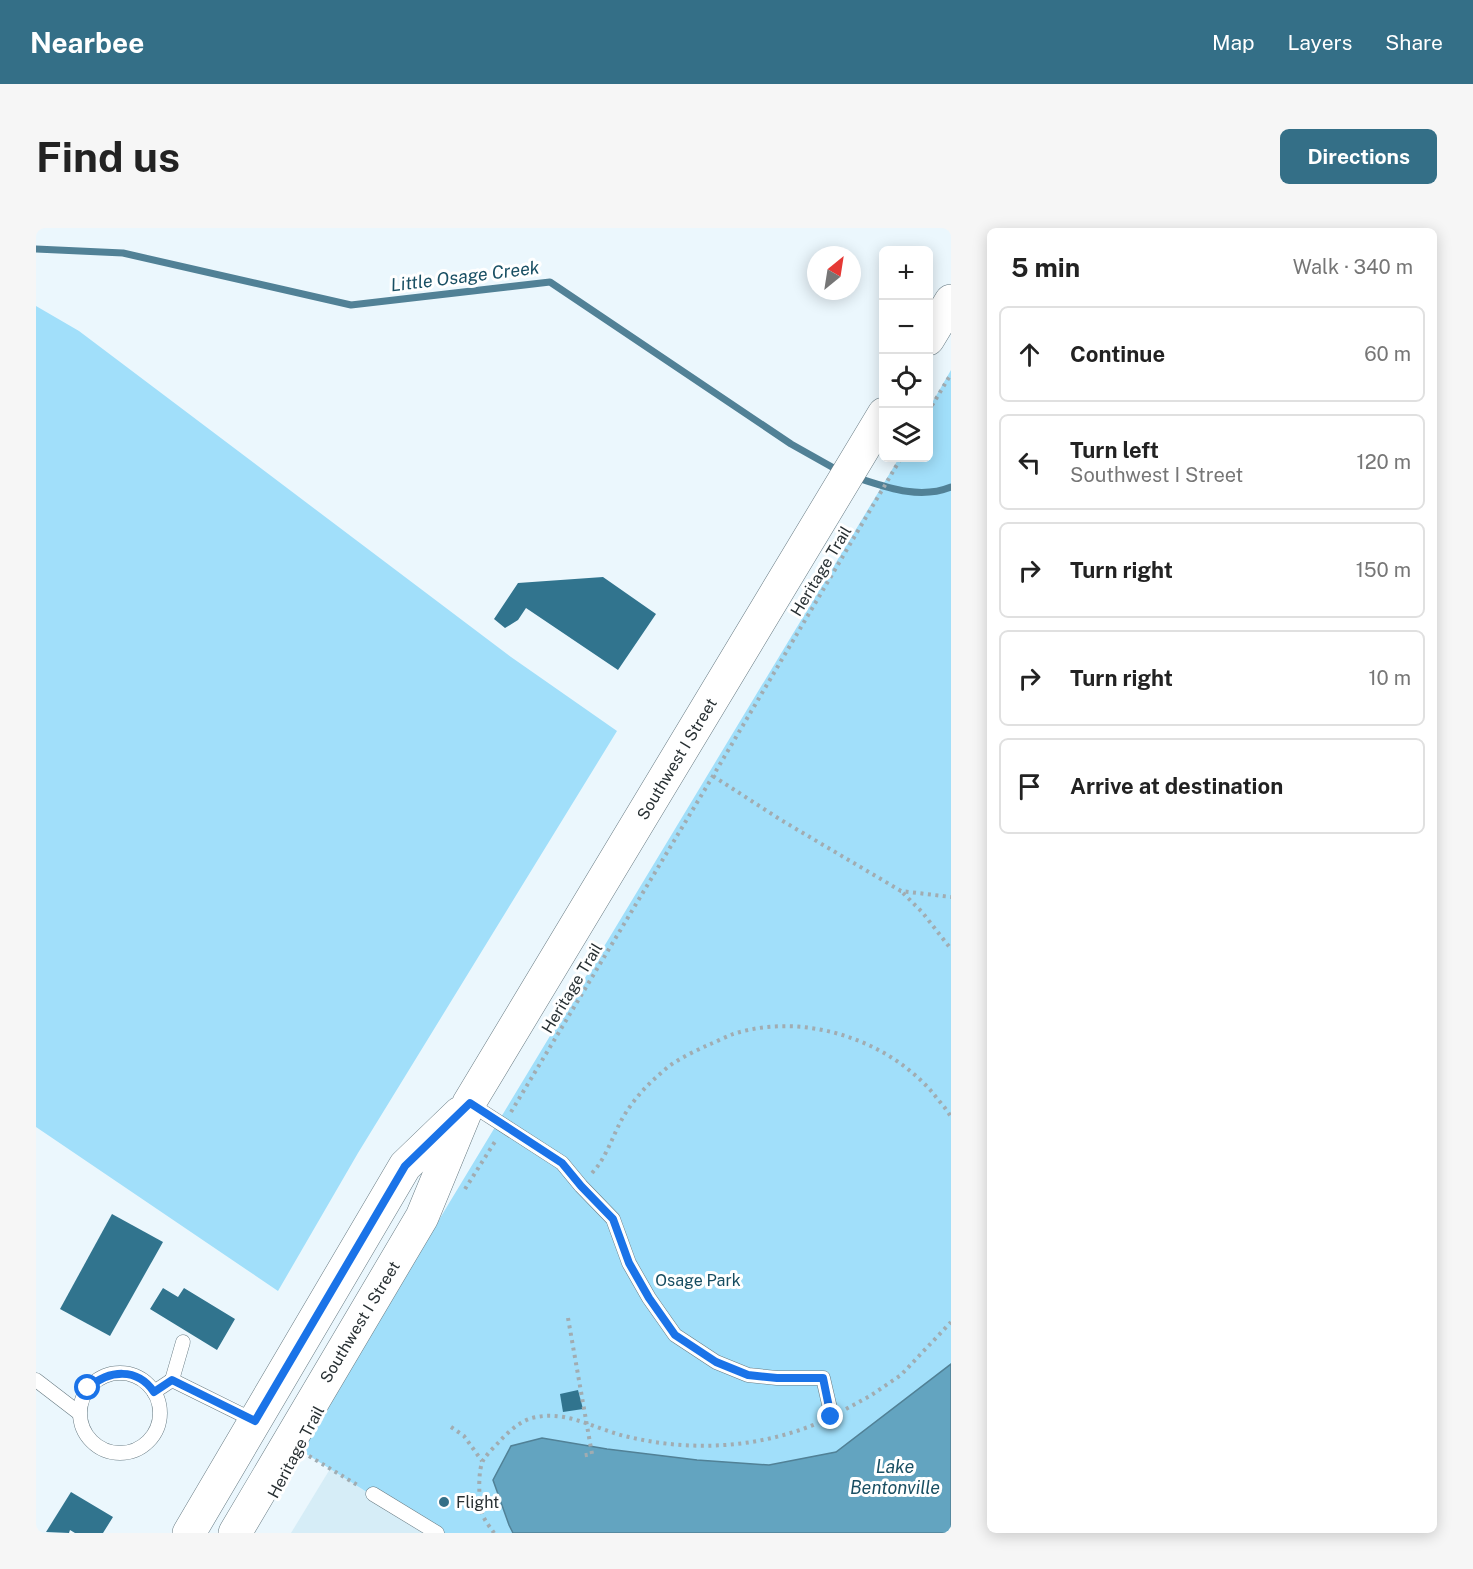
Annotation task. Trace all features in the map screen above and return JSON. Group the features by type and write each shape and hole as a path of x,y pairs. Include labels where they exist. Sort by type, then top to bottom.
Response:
{"main road":[{"path":"933,331 951,301"},
{"name":"Southwest I Street","path":"235,1533 422,1217 470,1103 877,426"},
{"name":"Southwest I Street","path":"189,1533 405,1166 470,1103"}],"lane":[{"path":"470,1103 562,1163 613,1219 629,1263 649,1298 675,1335 716,1362 748,1375 777,1378 823,1378 831,1417"},
{"path":"154,1392 172,1380 183,1342"},
{"path":"126,1373 139,1378 154,1392 161,1411 160,1424 154,1436 145,1445 134,1452 114,1453 96,1446 84,1431 79,1413 81,1400 88,1388 99,1379 112,1374 126,1373"},
{"path":"36,1380 79,1413"},
{"path":"172,1380 255,1421"},
{"path":"373,1494 437,1533"}],"path":[{"path":"930,408 951,374"},
{"name":"Heritage Trail","path":"464,1191 899,462"},
{"path":"713,776 901,891 922,912 951,949"},
{"path":"901,891 951,897"},
{"path":"581,1186 602,1162 625,1113 641,1092 670,1066 695,1051 733,1034 768,1027 797,1027 831,1032 859,1041 889,1055 919,1078 951,1117"},
{"path":"568,1318 592,1454 581,1456"},
{"path":"494,1533 483,1515 480,1499 482,1461 509,1430 531,1418 559,1415 585,1421 628,1437 664,1444 708,1446 749,1442 795,1432 831,1417 870,1396 901,1375 951,1322"},
{"path":"451,1427 464,1436 482,1461"},
{"name":"Heritage Trail","path":"302,1461 305,1454 373,1494"}],"shaded area":[{"path":"330,1469 432,1533 291,1533"}],"green space":[{"path":"36,306 79,331 511,657 617,731 358,1153 278,1291 36,1127"},
{"name":"Osage Park","path":"951,370 951,1533 432,1533 300,1450 897,462 933,462 933,401"}],"water":[{"name":"Lake Bentonville","path":"951,1364 951,1533 513,1533 493,1480 511,1446 542,1438 697,1460 769,1465 836,1452"}],"building":[{"path":"603,577 656,614 618,670 526,608 518,620 505,628 494,619 518,583"},
{"path":"112,1214 163,1242 110,1336 60,1309"},
{"path":"163,1288 178,1297 184,1288 235,1319 217,1350 150,1309"},
{"path":"578,1390 583,1409 563,1412 560,1394"},
{"path":"71,1492 113,1517 103,1533 75,1533 70,1530 69,1533 46,1532"}],"waterway":[{"name":"Little Osage Creek","path":"36,249 123,253 351,305 550,282 791,444 839,471"},
{"name":"Little Osage Creek","path":"855,477 903,491 927,492 951,487"}],"place":[{"name":"Flight","path":"444,1502"}],"route":[{"path":"88,1388 99,1379 112,1374 126,1373 139,1378 154,1392 172,1380 255,1421 405,1166 470,1103 562,1163 613,1219 629,1263 649,1298 675,1335 716,1362 748,1375 777,1378 823,1378 831,1417"}]}
